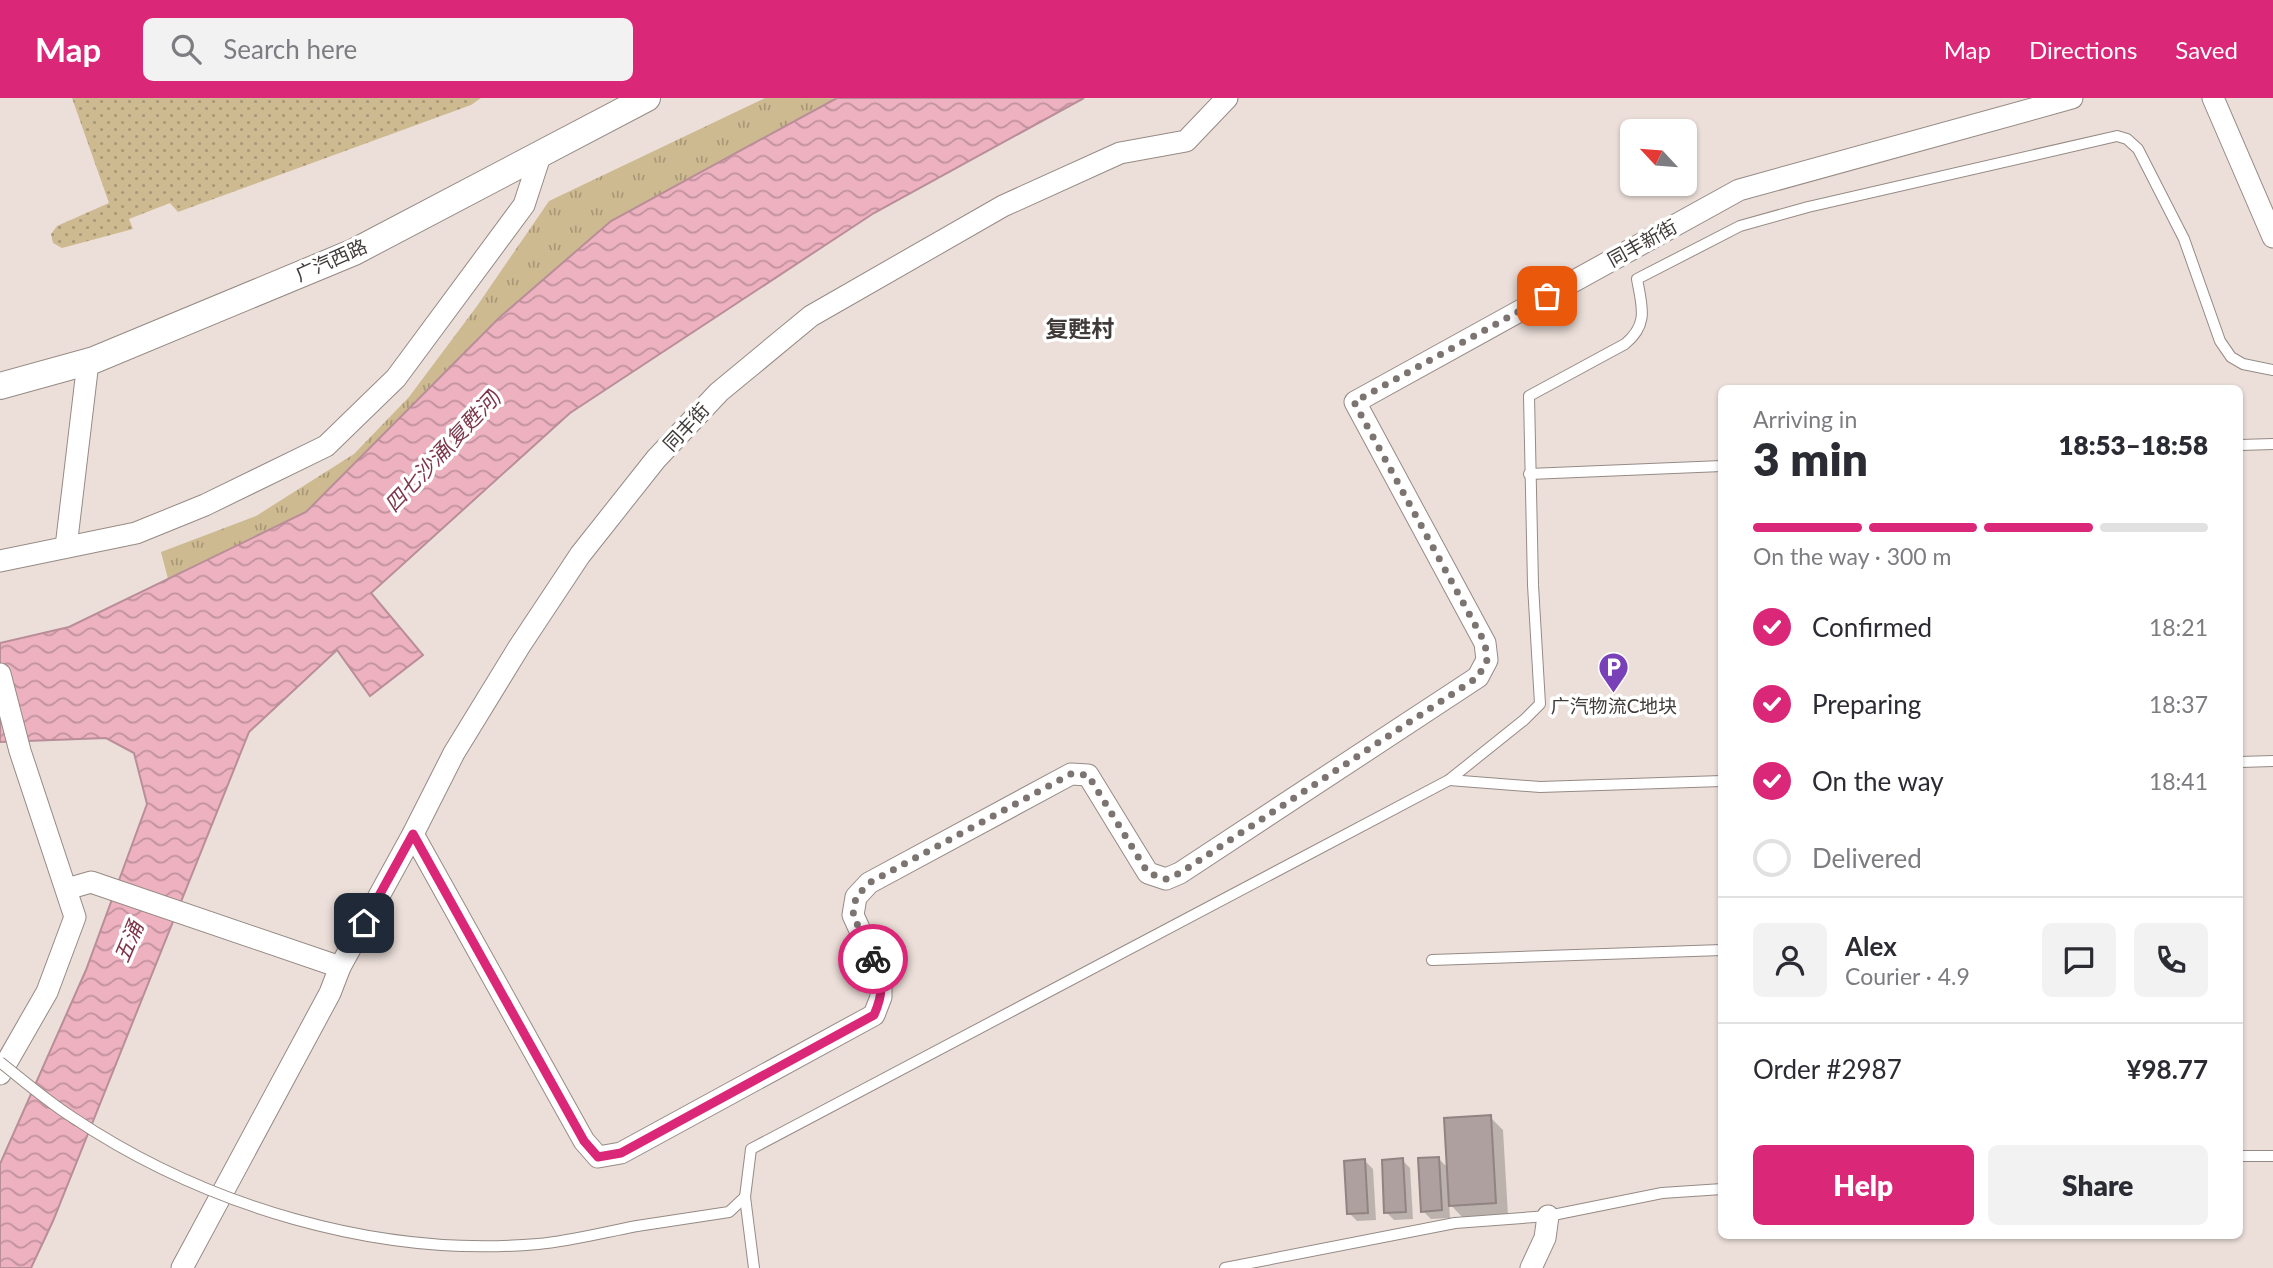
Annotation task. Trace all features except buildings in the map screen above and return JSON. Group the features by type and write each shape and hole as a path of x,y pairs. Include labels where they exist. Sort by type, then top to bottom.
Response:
{"street":[{"name":"广汽西路","path":"0,386 88,362 354,252 647,98"},
{"name":"同丰街","path":"182,1268 454,753 579,555 656,459 719,392 811,316 1003,206 1120,153 1186,141 1227,98"},
{"name":"同丰新街","path":"413,834 584,1141 598,1157 621,1153 874,1015 881,998 880,977 853,915 856,897 869,883 1071,774 1088,775 1148,873 1166,879 1180,873 1478,677 1487,660 1485,643 1354,402 1739,190 2072,98"},
{"path":"2213,98 2273,237"},
{"path":"0,561 136,533 205,505 326,446 396,378 524,205 541,153"},
{"path":"66,547 88,362"},
{"path":"0,674 20,751 75,917 47,992 0,1074"},
{"path":"67,889 91,881 340,967"},
{"path":"1531,1268 1545,1238 1548,1216"}],"lane":[{"path":"754,1268 745,1197 751,1149 1448,780 1524,720 1540,704 1529,474 1529,396 1625,344 1636,335 1642,312 1637,279 1740,226 1808,207 2117,136 2127,139 2138,149 2184,239 2220,341 2231,357 2243,364 2273,370"},
{"path":"2243,445 2273,444"},
{"path":"1529,474 1718,466"},
{"path":"2243,762 2273,761"},
{"path":"1448,780 1541,787 1718,781"},
{"path":"1432,960 1718,950"},
{"path":"0,1062 71,1117 145,1160 208,1191 303,1223 417,1243 472,1247 540,1244 729,1212 745,1197"},
{"path":"2243,1156 2273,1156"},
{"path":"1225,1268 1455,1223 1548,1216 1662,1193 1718,1189"}],"green space":[{"path":"72,98 481,98 471,105 178,212 170,203 129,219 133,229 62,248 53,243 51,234 57,226 109,203"},
{"path":"765,98 837,98 611,221 500,317 306,512 168,579 161,552 256,516 354,454 409,397 477,306 549,201"}],"water":[{"path":"837,98 1084,98 874,213 570,413 371,593 423,655 370,696 337,650 249,732 53,1221 31,1268 0,1268 0,1164 86,970 147,804 134,753 106,738 0,742 0,643 69,627 306,512 500,317 611,221"}],"way so far":[{"path":"873,959 853,915 856,897 869,883 1071,774 1088,775 1148,873 1166,879 1180,873 1478,677 1487,660 1485,643 1354,402 1547,296"}],"place":[{"name":"广汽物流C地块","path":"1614,694"}],"district":[{"name":"复甦村","path":"1080,329"}],"route":[{"path":"364,923 413,834 584,1141 598,1157 621,1153 874,1015 881,998 880,977 873,959"}],"water label":[{"name":"四七沙涌(复甦河)","path":"443,451"},
{"name":"五涌","path":"129,942"}]}
